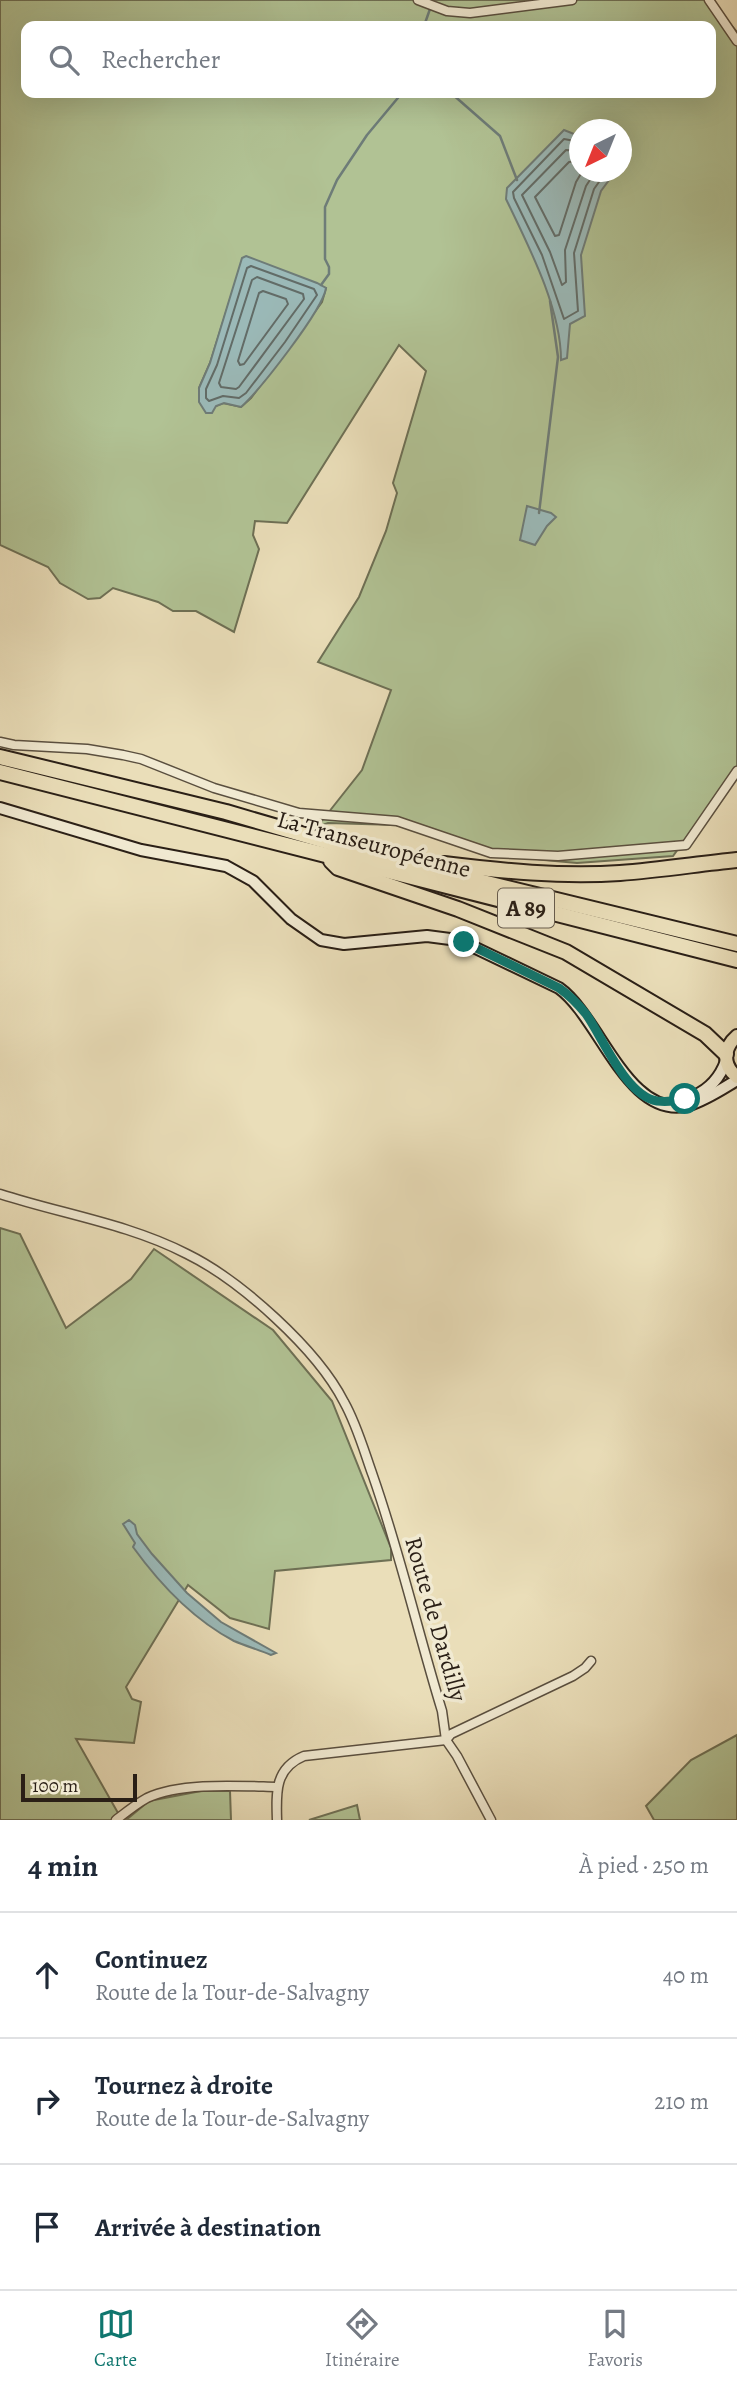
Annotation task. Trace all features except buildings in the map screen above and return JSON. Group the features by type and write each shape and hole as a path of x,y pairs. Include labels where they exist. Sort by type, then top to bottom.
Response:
{"highway":[{"name":"La Transeuropéenne","path":"0,757 226,811 380,857 737,944"},
{"name":"La Transeuropéenne","path":"0,772 737,960"},
{"path":"321,853 338,868 458,909 566,952 705,1034 726,1058"},
{"path":"380,857 403,856 495,870 588,874 737,860"}],"main road":[{"path":"737,1036 728,1047 726,1058 728,1068 737,1079"}],"street":[{"path":"418,0 447,11 470,13 572,0"},
{"path":"709,0 737,41"},
{"path":"0,742 87,749 124,755 214,788 299,813 397,821 491,853 558,856 686,845 737,771"},
{"path":"0,808 141,850 226,866 253,881 291,919 321,940 344,944 426,936 464,942 571,996 586,1014 626,1078 641,1093 656,1101 676,1107 687,1105 701,1101 737,1079"},
{"path":"656,1101 685,1099 701,1093 721,1074 726,1058"},
{"name":"Route de Dardilly","path":"0,1194 149,1238 186,1253 241,1288 306,1351 344,1400 354,1422 391,1530 442,1711 446,1740 491,1820"},
{"path":"277,1820 276,1787 288,1765 304,1756 446,1740 452,1734 573,1676 591,1661"},
{"path":"116,1820 146,1799 157,1795 212,1785 276,1787"}],"green space":[{"path":"0,0 709,0 737,32 737,767 673,856 577,863 493,853 396,825 328,823 317,827 362,770 391,690 318,662 359,597 386,531 397,493 393,483 426,371 399,345 287,523 255,521 253,535 259,549 234,632 196,611 173,611 158,602 113,588 100,598 88,599 60,583 48,567 0,545","holes":["243,258 326,288 322,302 251,398 241,407 223,403 216,406 199,388 210,363"]},
{"path":"0,1228 20,1234 66,1328 131,1279 154,1249 273,1330 332,1401 391,1548 391,1560 275,1571 269,1629 230,1618 188,1585 126,1687 132,1699 141,1702 134,1743 76,1739 122,1820 0,1820"},
{"path":"737,1735 737,1820 654,1820 646,1806 691,1760"},
{"path":"201,1791 230,1791 231,1820 126,1820 149,1801"},
{"path":"357,1805 360,1820 309,1820"}],"water":[{"path":"564,130 569,132 569,182 608,182 601,191 581,255 585,316 570,324 567,358 561,360 556,319 542,277 506,199 507,188"},
{"path":"246,256 326,288 303,331 250,398 241,407 224,403 216,406 212,413 206,413 199,402 199,388 210,363 242,258"},
{"path":"527,506 556,517 535,545 520,540"},
{"path":"129,1520 135,1525 137,1534 152,1554 187,1593 221,1622 276,1653 271,1655 234,1641 191,1612 154,1574 133,1547 135,1543 123,1524"}],"waterway":[{"path":"426,21 430,9"},
{"path":"321,285 329,274 325,259 325,207 337,180 367,135 398,98"},
{"path":"457,98 500,136 517,180"},
{"path":"539,513 558,357 550,301"}],"route":[{"path":"464,942 571,996 586,1014 626,1078 641,1093 656,1101 685,1099"}]}
